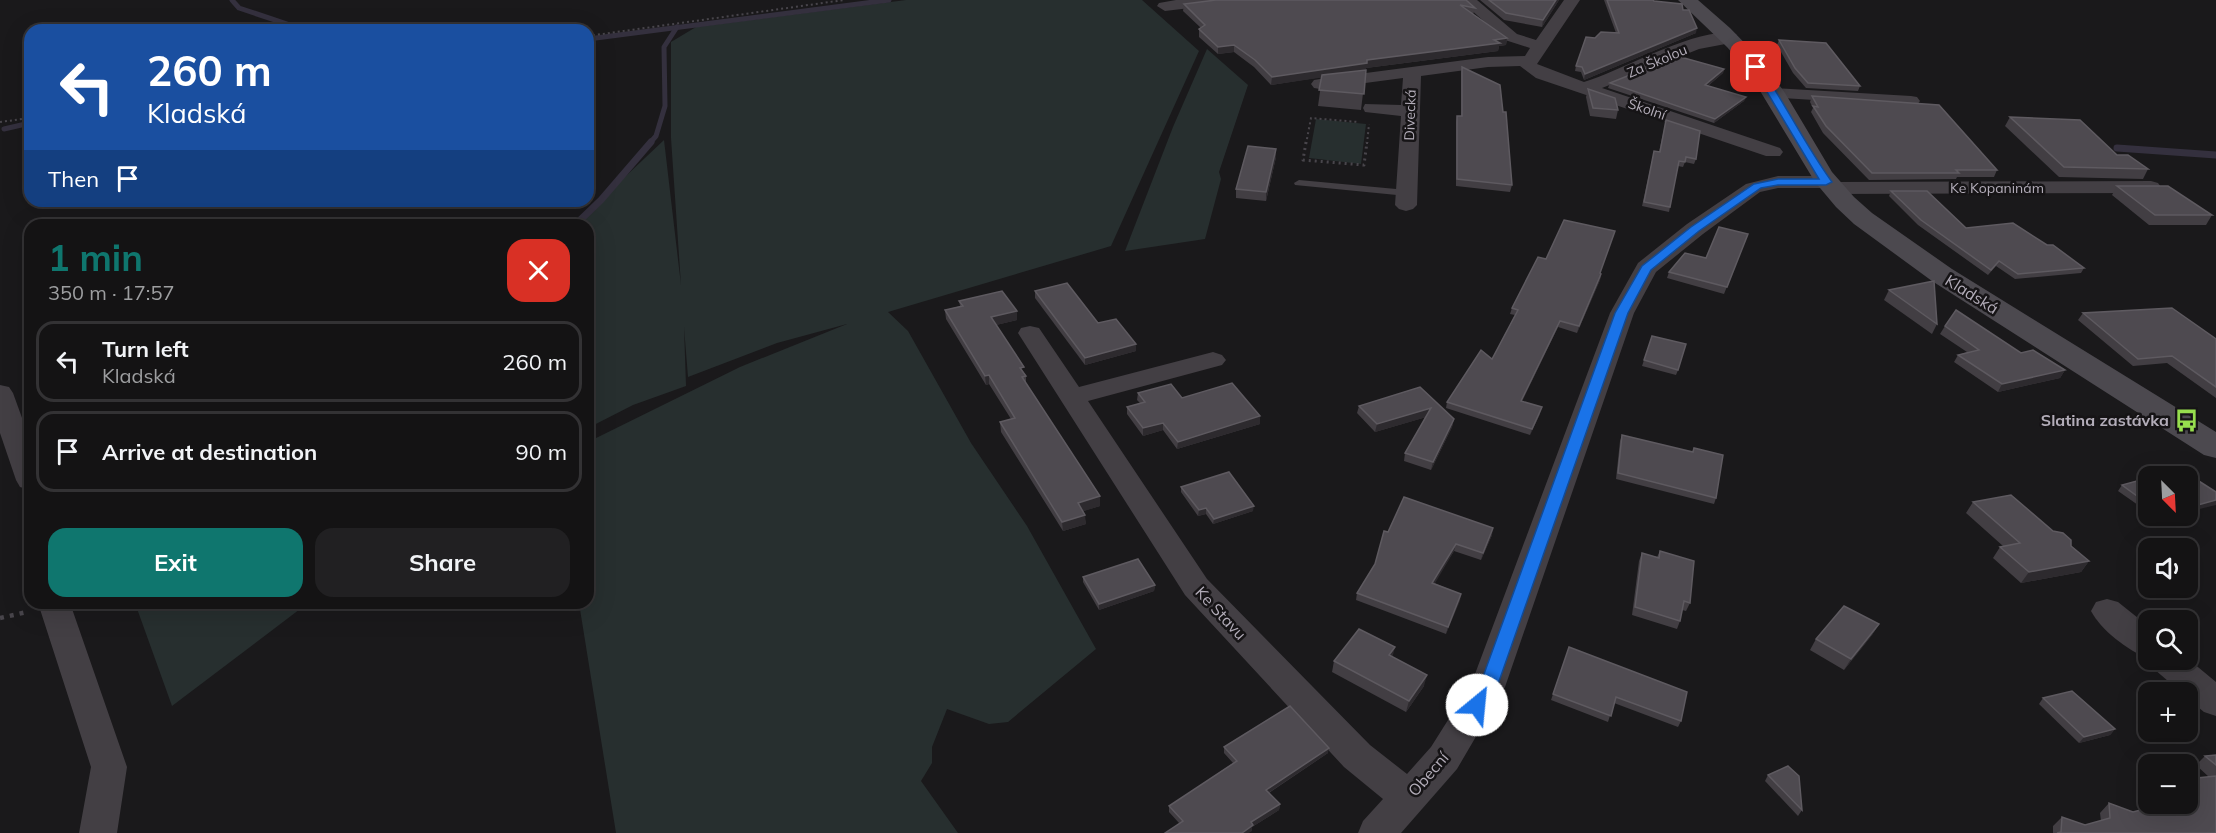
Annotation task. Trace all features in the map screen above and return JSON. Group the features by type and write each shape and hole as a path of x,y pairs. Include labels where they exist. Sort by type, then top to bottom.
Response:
{"main road":[{"name":"Kladská","path":"1688,0 1749,58 1774,93 1809,158 1829,185 1863,218 1916,258 2216,447"}],"street":[{"path":"1164,6 1215,0"},
{"path":"1468,0 1511,37 1535,53 1572,0"},
{"name":"Za Školou","path":"1584,88 1607,82 1705,40 1730,38"},
{"name":"Divecká","path":"1406,199 1412,72 1535,53"},
{"name":"Školní","path":"1535,53 1528,66 1542,74 1773,152"},
{"path":"1320,84 1412,72"},
{"path":"1774,93 1911,101"},
{"path":"1370,115 1410,111"},
{"name":"Obecní","path":"1377,833 1444,758 1488,687 1622,313 1646,268 1695,229 1757,186 1778,182 1829,185"},
{"name":"Ke Kopaninám","path":"1829,185 2162,187"},
{"name":"Ke Stavu","path":"1030,333 1196,587 1357,756 1408,797"},
{"path":"1072,397 1213,360"},
{"path":"0,393 24,463"},
{"path":"56,609 109,767 98,833"},
{"path":"2107,611 2138,637"},
{"path":"2178,670 2216,702"}],"lane":[{"path":"1299,183 1406,199"}],"path":[{"path":"594,35 844,0"},
{"path":"1370,115 1364,165 1304,159 1311,118 1370,115"},
{"path":"0,122 24,119"}],"shaded area":[{"path":"906,0 1142,0 1199,51 1111,246 888,312 908,331 971,443 1027,526 1096,649 1008,722 989,724 947,709 932,747 932,763 921,781 958,833 616,833 580,609 594,609 594,439 740,367 847,324 777,343 688,377 684,327 686,386 633,405 594,425 594,219 580,219 664,140 681,285 671,138 671,42 696,27"},
{"path":"1207,49 1248,85 1219,172 1221,179 1205,239 1125,251 1173,127"},
{"path":"1316,119 1366,124 1361,164 1309,158"},
{"path":"137,609 300,609 172,706"}],"building":[{"path":"1216,0 1466,0 1475,8 1460,5 1507,38 1494,40 1500,43 1367,60 1367,63 1272,77 1255,60 1234,45 1218,47 1199,29 1205,25 1184,4"},
{"path":"1489,0 1556,0 1543,20 1506,13"},
{"path":"1607,0 1653,0 1682,4 1683,10 1689,10 1697,28 1585,74 1582,67 1576,66 1586,37 1595,38 1601,32 1619,33"},
{"path":"1779,40 1826,43 1860,86 1808,83 1795,68"},
{"path":"1677,56 1724,69 1705,85 1746,97 1715,119 1610,83"},
{"path":"1462,67 1500,85 1503,112 1506,112 1512,185 1457,179 1457,116 1462,116"},
{"path":"1366,70 1364,94 1319,90 1322,75"},
{"path":"1588,89 1615,98 1618,110 1593,108"},
{"path":"1812,96 1939,105 1997,170 1956,170 1959,173 1872,173 1826,126 1813,106 1818,107"},
{"path":"2010,117 2080,120 2117,155 2128,155 2148,169 2064,167"},
{"path":"1666,120 1700,131 1696,159 1686,157 1685,162 1679,161 1670,207 1644,202 1654,151 1660,152"},
{"path":"1248,146 1276,149 1266,192 1236,189"},
{"path":"2117,186 2168,186 2212,215 2155,215"},
{"path":"1891,191 1927,191 1966,228 2013,223 2047,245 2053,245 2084,268 2018,274 1999,261 1991,270 1921,220"},
{"path":"1564,220 1615,231 1601,274 1579,326 1560,321 1521,401 1542,407 1532,429 1447,402 1481,350 1492,359 1518,310 1512,308 1538,257 1546,259"},
{"path":"1719,227 1748,234 1727,287 1669,272 1685,253 1706,258"},
{"path":"1934,281 1937,324 1889,290"},
{"path":"1067,283 1098,323 1116,319 1136,344 1085,358 1035,291"},
{"path":"1002,291 1017,311 991,317 1024,367 1020,368 1026,376 1022,377 1100,496 1078,503 1085,515 1062,522 1000,422 1015,418 989,375 985,376 945,310 963,306 959,301"},
{"path":"2172,308 2216,339 2216,387 2172,356 2138,359 2083,313"},
{"path":"1956,310 2021,353 2033,350 2065,370 2002,384 1958,355 1979,350 1945,326"},
{"path":"1652,336 1686,344 1678,370 1644,360"},
{"path":"1232,383 1260,416 1178,442 1163,423 1143,428 1127,407 1145,402 1138,393 1171,384 1182,398"},
{"path":"1420,387 1454,419 1433,462 1405,453 1431,408 1377,424 1359,406"},
{"path":"1622,435 1693,452 1694,448 1723,455 1716,498 1618,473"},
{"path":"1229,472 1254,506 1214,519 1206,508 1199,510 1181,487"},
{"path":"2198,480 2216,492 2216,500 2198,505"},
{"path":"2138,481 2138,497 2122,485"},
{"path":"2011,495 2053,531 2063,533 2071,540 2071,546 2089,561 2029,572 2000,547 2020,543 1973,502"},
{"path":"1404,497 1493,528 1483,553 1456,544 1432,583 1461,594 1448,627 1357,593 1375,564 1384,531 1388,532"},
{"path":"1660,551 1694,561 1690,603 1684,601 1680,621 1635,607 1642,553 1659,558"},
{"path":"1138,559 1155,585 1099,604 1083,577"},
{"path":"1844,606 1879,624 1851,659 1816,639"},
{"path":"1359,629 1395,647 1389,655 1427,675 1409,701 1334,661"},
{"path":"1569,647 1687,692 1681,721 1616,697 1611,716 1553,694"},
{"path":"2072,691 2115,729 2084,737 2043,698"},
{"path":"1290,706 1329,748 1266,790 1280,804 1251,822 1253,825 1242,833 1165,833 1183,821 1169,806 1237,761 1224,747"},
{"path":"2216,755 2216,765 2205,756"},
{"path":"1788,766 1799,776 1802,810 1768,775"},
{"path":"2216,776 2216,833 2057,833 2061,832 2062,817 2085,825 2110,818 2109,803 2133,812 2138,811 2138,814 2198,814 2198,778"}],"waterway":[{"path":"232,0 239,8 287,24"},
{"path":"677,28 889,0"},
{"path":"594,38 677,28"},
{"path":"649,144 656,136 665,106 664,47 677,28"},
{"path":"4,129 24,124"},
{"path":"594,207 651,142"},
{"path":"2117,148 2216,155"},
{"path":"581,219 594,207"}],"place":[{"name":"Slatina zastávka","path":"2187,420"}],"route":[{"path":"1477,705 1488,687 1601,367 1622,313 1646,268 1695,229 1757,186 1778,182 1826,182 1815,167 1774,93 1756,67"}]}
